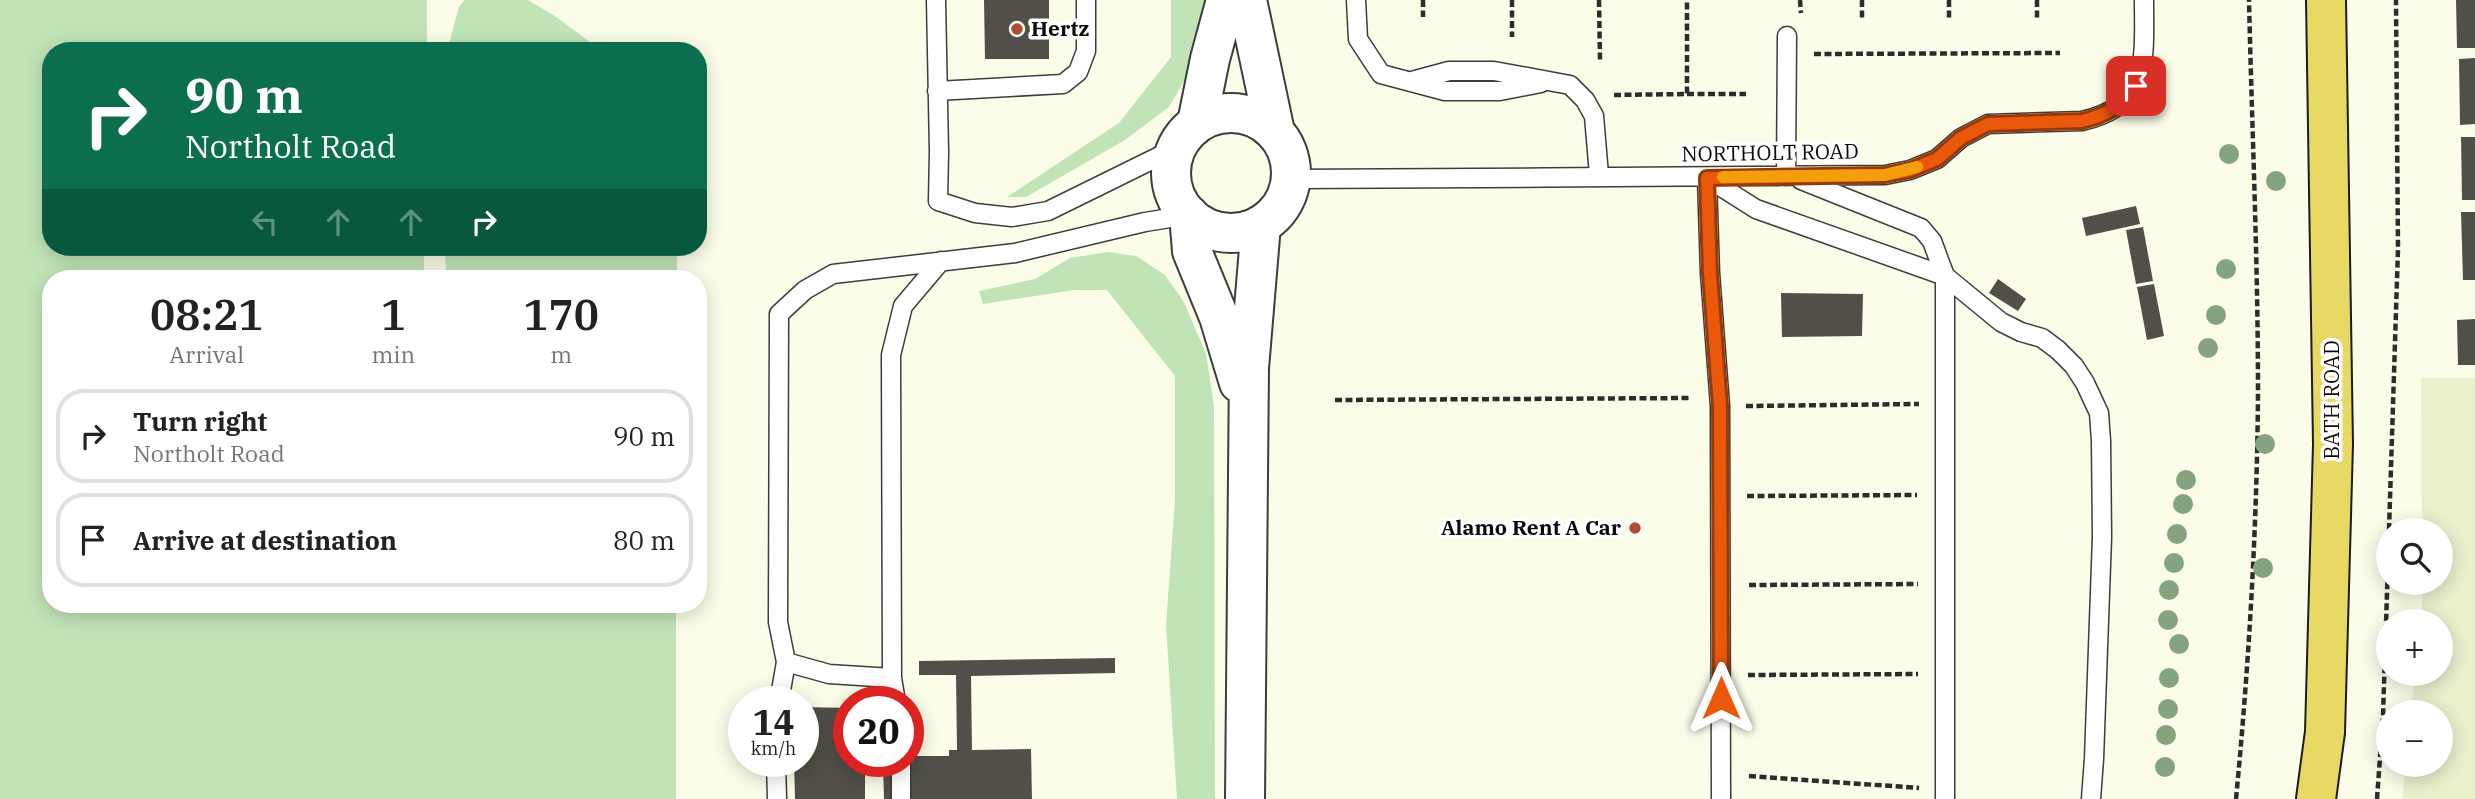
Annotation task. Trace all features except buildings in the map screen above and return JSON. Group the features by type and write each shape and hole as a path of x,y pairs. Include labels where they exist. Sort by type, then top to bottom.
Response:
{"highway":[{"name":"BATH ROAD","path":"2316,799 2325,732 2333,444 2326,0"}],"street":[{"path":"1226,0 1187,136 1171,174 1179,203 1189,215 1200,224 1231,233 1261,225 1278,209 1291,178 1285,148 1275,132 1247,0"},
{"path":"1187,136 1224,113 1254,117 1275,132"},
{"path":"1189,215 1192,251 1219,317 1237,374 1247,432"},
{"path":"1245,799 1247,432 1249,368 1261,225"}],"lane":[{"path":"936,0 938,201 975,213 1012,217 1048,211 1187,136"},
{"path":"937,91 1063,84 1078,72 1086,51 1086,0"},
{"path":"1356,0 1358,39 1381,74 1412,81 1449,71 1494,71 1570,85 1586,100 1594,116 1599,176"},
{"name":"NORTHOLT ROAD","path":"1291,178 1707,178 1885,175 1910,170 1937,159 1961,138 1988,124 2082,121 2113,111 2126,100 2142,71 2144,0"},
{"path":"1794,30 1789,176 1921,228 1932,241 1945,275 1945,794"},
{"path":"1707,178 1756,209 1945,275 2001,322 2042,338 2074,366 2099,414 2101,441 2102,537 2091,799"},
{"path":"1707,178 1710,273 1720,406 1721,799"},
{"path":"782,686 786,662 778,622 779,314 805,290 833,274 1015,253 1145,222 1189,215"},
{"path":"893,686 891,355 903,306 941,261"},
{"path":"786,662 829,674 892,678"},
{"path":"776,777 777,799"},
{"path":"901,777 901,799"}],"path":[{"path":"1423,0 1423,17"},
{"path":"1512,0 1512,37"},
{"path":"1599,0 1600,60"},
{"path":"1687,0 1687,94"},
{"path":"1794,30 1801,0"},
{"path":"1862,0 1862,19"},
{"path":"1949,0 1949,18"},
{"path":"2037,0 2037,18"},
{"path":"2236,799 2248,681 2255,542 2258,390 2249,0"},
{"path":"2389,518 2398,249 2396,0"},
{"path":"1801,54 2060,53"},
{"path":"1612,95 1746,94"},
{"path":"1335,400 1700,398"},
{"path":"1739,406 1927,404"},
{"path":"1739,496 1930,495"},
{"path":"1741,585 1930,584"},
{"path":"2377,799 2387,595"},
{"path":"1741,675 1930,674"},
{"path":"1721,774 1945,794"}],"green space":[{"path":"0,0 427,0 427,42 42,42 42,256 424,256 424,270 42,270 42,613 676,613 676,799 0,799"},
{"path":"464,0 528,0 590,42 449,42 459,7"},
{"path":"1171,0 1206,0 1194,64 1169,107 1125,140 1026,197 1007,197 1119,123 1171,57"},
{"path":"1108,252 1136,256 1165,275 1184,302 1206,354 1214,406 1215,799 1177,799 1166,625 1175,499 1175,376 1107,290 1074,290 983,304 979,291 1035,279 1070,258"},
{"path":"445,256 677,256 677,270 446,270"},
{"path":"2421,378 2475,378 2475,799 2402,799 2405,777 2453,777 2453,700 2412,700 2414,686 2453,686 2453,609 2422,609 2422,595 2453,595 2453,518 2422,518"}],"slow traffic":[{"path":"1723,177 1885,175 1917,167"}],"place":[{"name":"Hertz","path":"1017,29"},
{"name":"Alamo Rent A Car","path":"1635,528"}],"route":[{"path":"1721,698 1720,406 1710,273 1707,178 1885,175 1910,170 1937,159 1961,138 1981,126 2082,121 2099,117 2113,111 2126,100 2136,86"}]}
